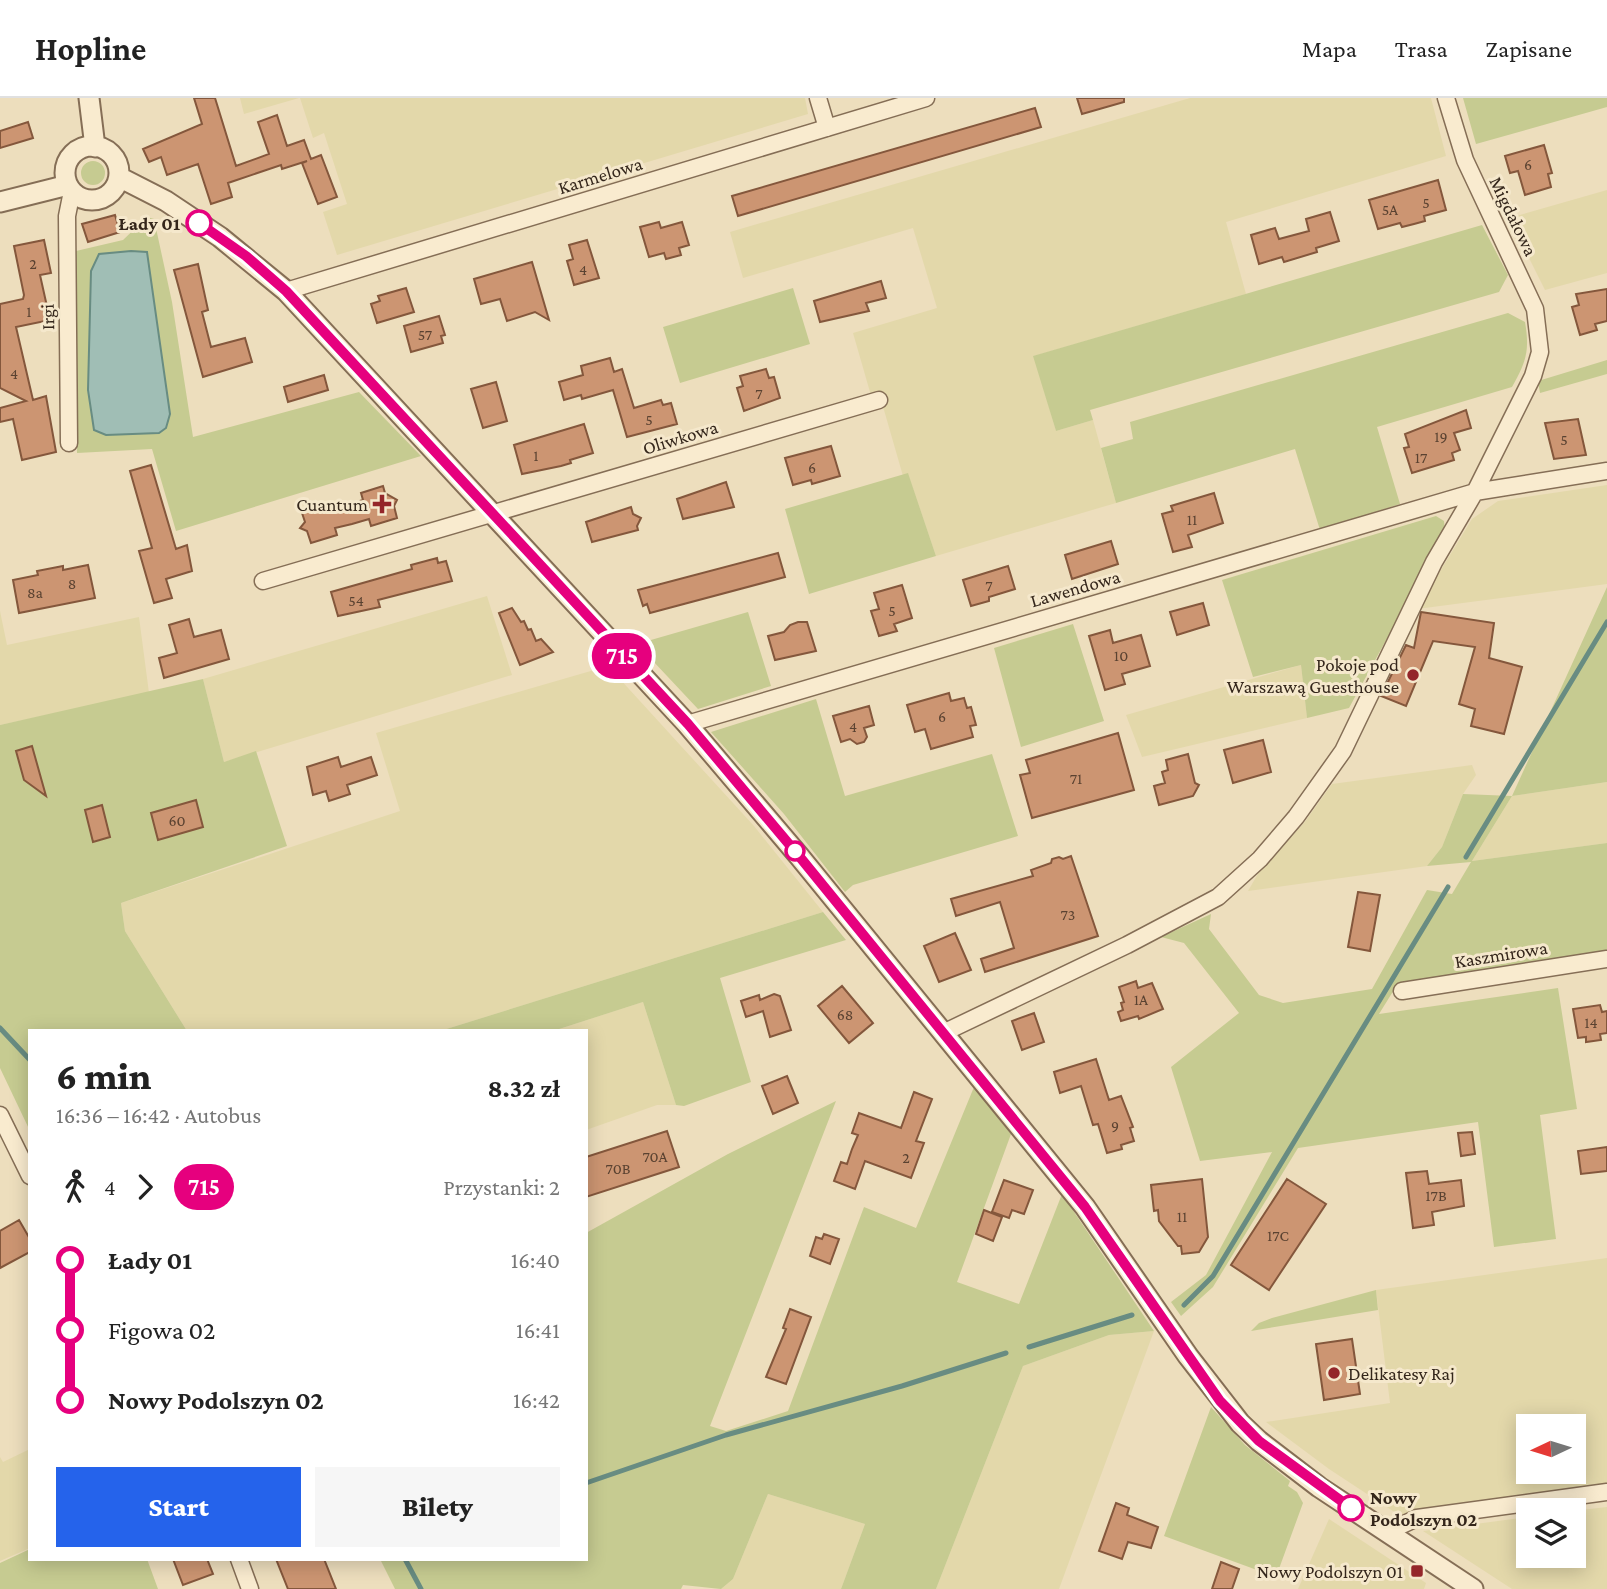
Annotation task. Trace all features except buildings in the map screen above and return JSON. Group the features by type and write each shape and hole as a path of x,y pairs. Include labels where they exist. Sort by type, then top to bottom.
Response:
{"street":[{"path":"89,98 95,147"},
{"path":"818,98 827,128"},
{"name":"Karmelowa","path":"286,291 926,98"},
{"name":"Migdałowa","path":"1446,98 1465,160 1535,309 1540,352 1533,376 1475,492"},
{"path":"85,147 95,147 110,153 116,159 119,177 111,193 97,200 82,198 70,188 65,173 71,157 85,147"},
{"path":"119,177 166,201 220,237 286,291 688,724 1085,1207 1220,1401 1278,1457 1473,1589"},
{"path":"0,202 70,188"},
{"name":"Irgi","path":"69,443 67,216 70,188"},
{"name":"Oliwkowa","path":"263,581 878,400"},
{"name":"Lawendowa","path":"688,724 1475,492 1607,471"},
{"path":"943,1033 1115,951 1218,897 1260,859 1296,817 1343,751 1434,562 1475,492"},
{"name":"Kaszmirowa","path":"1402,991 1607,959"},
{"path":"0,1115 28,1172"},
{"path":"1387,1532 1417,1518 1607,1492"},
{"path":"240,1561 250,1589"}],"shaded area":[{"path":"240,98 299,98 244,114"},
{"path":"300,98 805,98 808,114 337,255 323,212 347,204 324,133 313,138"},
{"path":"1190,98 1431,98 1446,156 1226,222 1246,294 1034,356 1056,431 1093,420 1116,503 936,556 908,474 903,476 884,410 870,392 853,333 937,308 913,228 743,278 730,232"},
{"path":"1607,190 1607,273 1545,290 1509,218"},
{"path":"1607,485 1607,584 1417,609 1472,519 1498,501"},
{"path":"487,596 512,675 224,762 203,679"},
{"path":"0,611 7,645 139,617 149,693 0,725"},
{"path":"1301,665 1307,718 1142,757 1126,715"},
{"path":"608,666 754,826 823,912 446,1029 186,1029 125,931 121,903 400,811 376,733"},
{"path":"1472,765 1476,775 1463,794 1442,847 1427,866 1248,891 1259,872 1304,823 1332,784"},
{"path":"1607,782 1607,843 1472,861 1512,796"},
{"path":"643,1002 676,1105 657,1105 588,1129 588,1029 559,1029"},
{"path":"1607,1258 1607,1485 1399,1515 1329,1469 1266,1422 1390,1403 1376,1290"},
{"path":"1154,1331 1059,1589 936,1589 1023,1366 1109,1335"},
{"path":"28,1450 28,1549 0,1561 0,1457 3,1462"},
{"path":"768,1494 865,1524 841,1589 721,1589 733,1579"},
{"path":"1607,1507 1607,1589 1512,1589 1423,1531 1516,1519 1516,1568 1586,1568 1586,1509"},
{"path":"1329,1519 1426,1583 1424,1589 1298,1589"}],"green space":[{"path":"1463,98 1607,98 1607,107 1476,144"},
{"path":"93,161 104,168 105,173 98,184 93,185 82,178 81,173 88,162"},
{"path":"147,217 154,219 172,302 193,437 359,392 421,456 176,531 152,449 77,453 76,251 123,240"},
{"path":"1482,225 1508,275 1499,292 1090,410 1093,420 1056,431 1033,356"},
{"path":"793,288 810,344 680,383 663,327"},
{"path":"1508,313 1525,322 1527,341 1524,363 1512,387 1377,427 1400,504 1320,530 1295,449 1116,503 1101,448 1133,439 1130,422"},
{"path":"1607,360 1607,374 1540,393 1538,381"},
{"path":"908,473 936,556 809,594 785,509"},
{"path":"1436,516 1444,521 1445,532 1349,708 1307,718 1301,665 1253,677 1222,580"},
{"path":"1607,587 1607,782 1512,796"},
{"path":"748,612 771,686 698,709 637,644"},
{"path":"1073,624 1104,721 1021,747 994,648"},
{"path":"203,679 224,762 256,751 287,846 121,903 125,931 186,1029 28,1029 28,1127 0,1068 0,725"},
{"path":"816,699 845,796 992,754 1018,836 853,885 845,892 784,814 711,732"},
{"path":"1463,794 1512,796 1472,861 1607,843 1607,952 1397,985 1379,1014 1558,988 1577,1109 1540,1115 1556,1239 1494,1247 1478,1122 1298,1148 1213,1287 1181,1316 1171,1302 1206,1275 1272,1152 1200,1161 1171,1067 1239,1013 1184,943 1161,937 1211,914 1209,929 1259,995 1283,1003 1372,989 1427,890 1452,894 1471,862 1427,866 1442,847"},
{"path":"823,912 846,940 720,978 751,1082 684,1106 676,1105 643,1002 559,1029 446,1029"},
{"path":"974,1087 1011,1134 957,1282 1019,1304 1062,1194 1154,1331 1109,1335 1023,1366 936,1589 841,1589 865,1524 768,1494 733,1579 721,1589 683,1585 681,1589 395,1589 381,1561 588,1561 588,1232 728,1154 836,1101 710,1426 726,1431 788,1411 864,1207 916,1228"},
{"path":"1376,1290 1378,1310 1251,1331 1259,1323 1272,1318"},
{"path":"1211,1407 1245,1445 1290,1481 1288,1486 1297,1492 1303,1503 1276,1577 1164,1536"},
{"path":"28,1550 28,1561 148,1561 158,1589 0,1589 0,1563"}],"water":[{"path":"147,252 170,414 166,428 159,433 106,435 94,430 88,390 91,271 99,254"}],"waterway":[{"path":"1466,857 1607,622"},
{"path":"1184,1305 1213,1276 1448,887"},
{"path":"0,1028 28,1058"},
{"path":"1029,1347 1132,1315"},
{"path":"588,1482 726,1435 902,1386 1006,1353"},
{"path":"406,1561 421,1589"}],"bus line":[{"name":"715","path":"199,223 246,256 286,291 616,650 688,724 1085,1207 1220,1401 1259,1441 1351,1508"}],"place":[{"name":"Łady 01","path":"199,223"},
{"name":"Cuantum","path":"382,504"},
{"name":"Pokoje pod Warszawą Guesthouse","path":"1413,675"},
{"name":"Delikatesy Raj","path":"1334,1373"},
{"name":"Nowy Podolszyn 02","path":"1351,1508"},
{"name":"Nowy Podolszyn 01","path":"1417,1571"}]}
